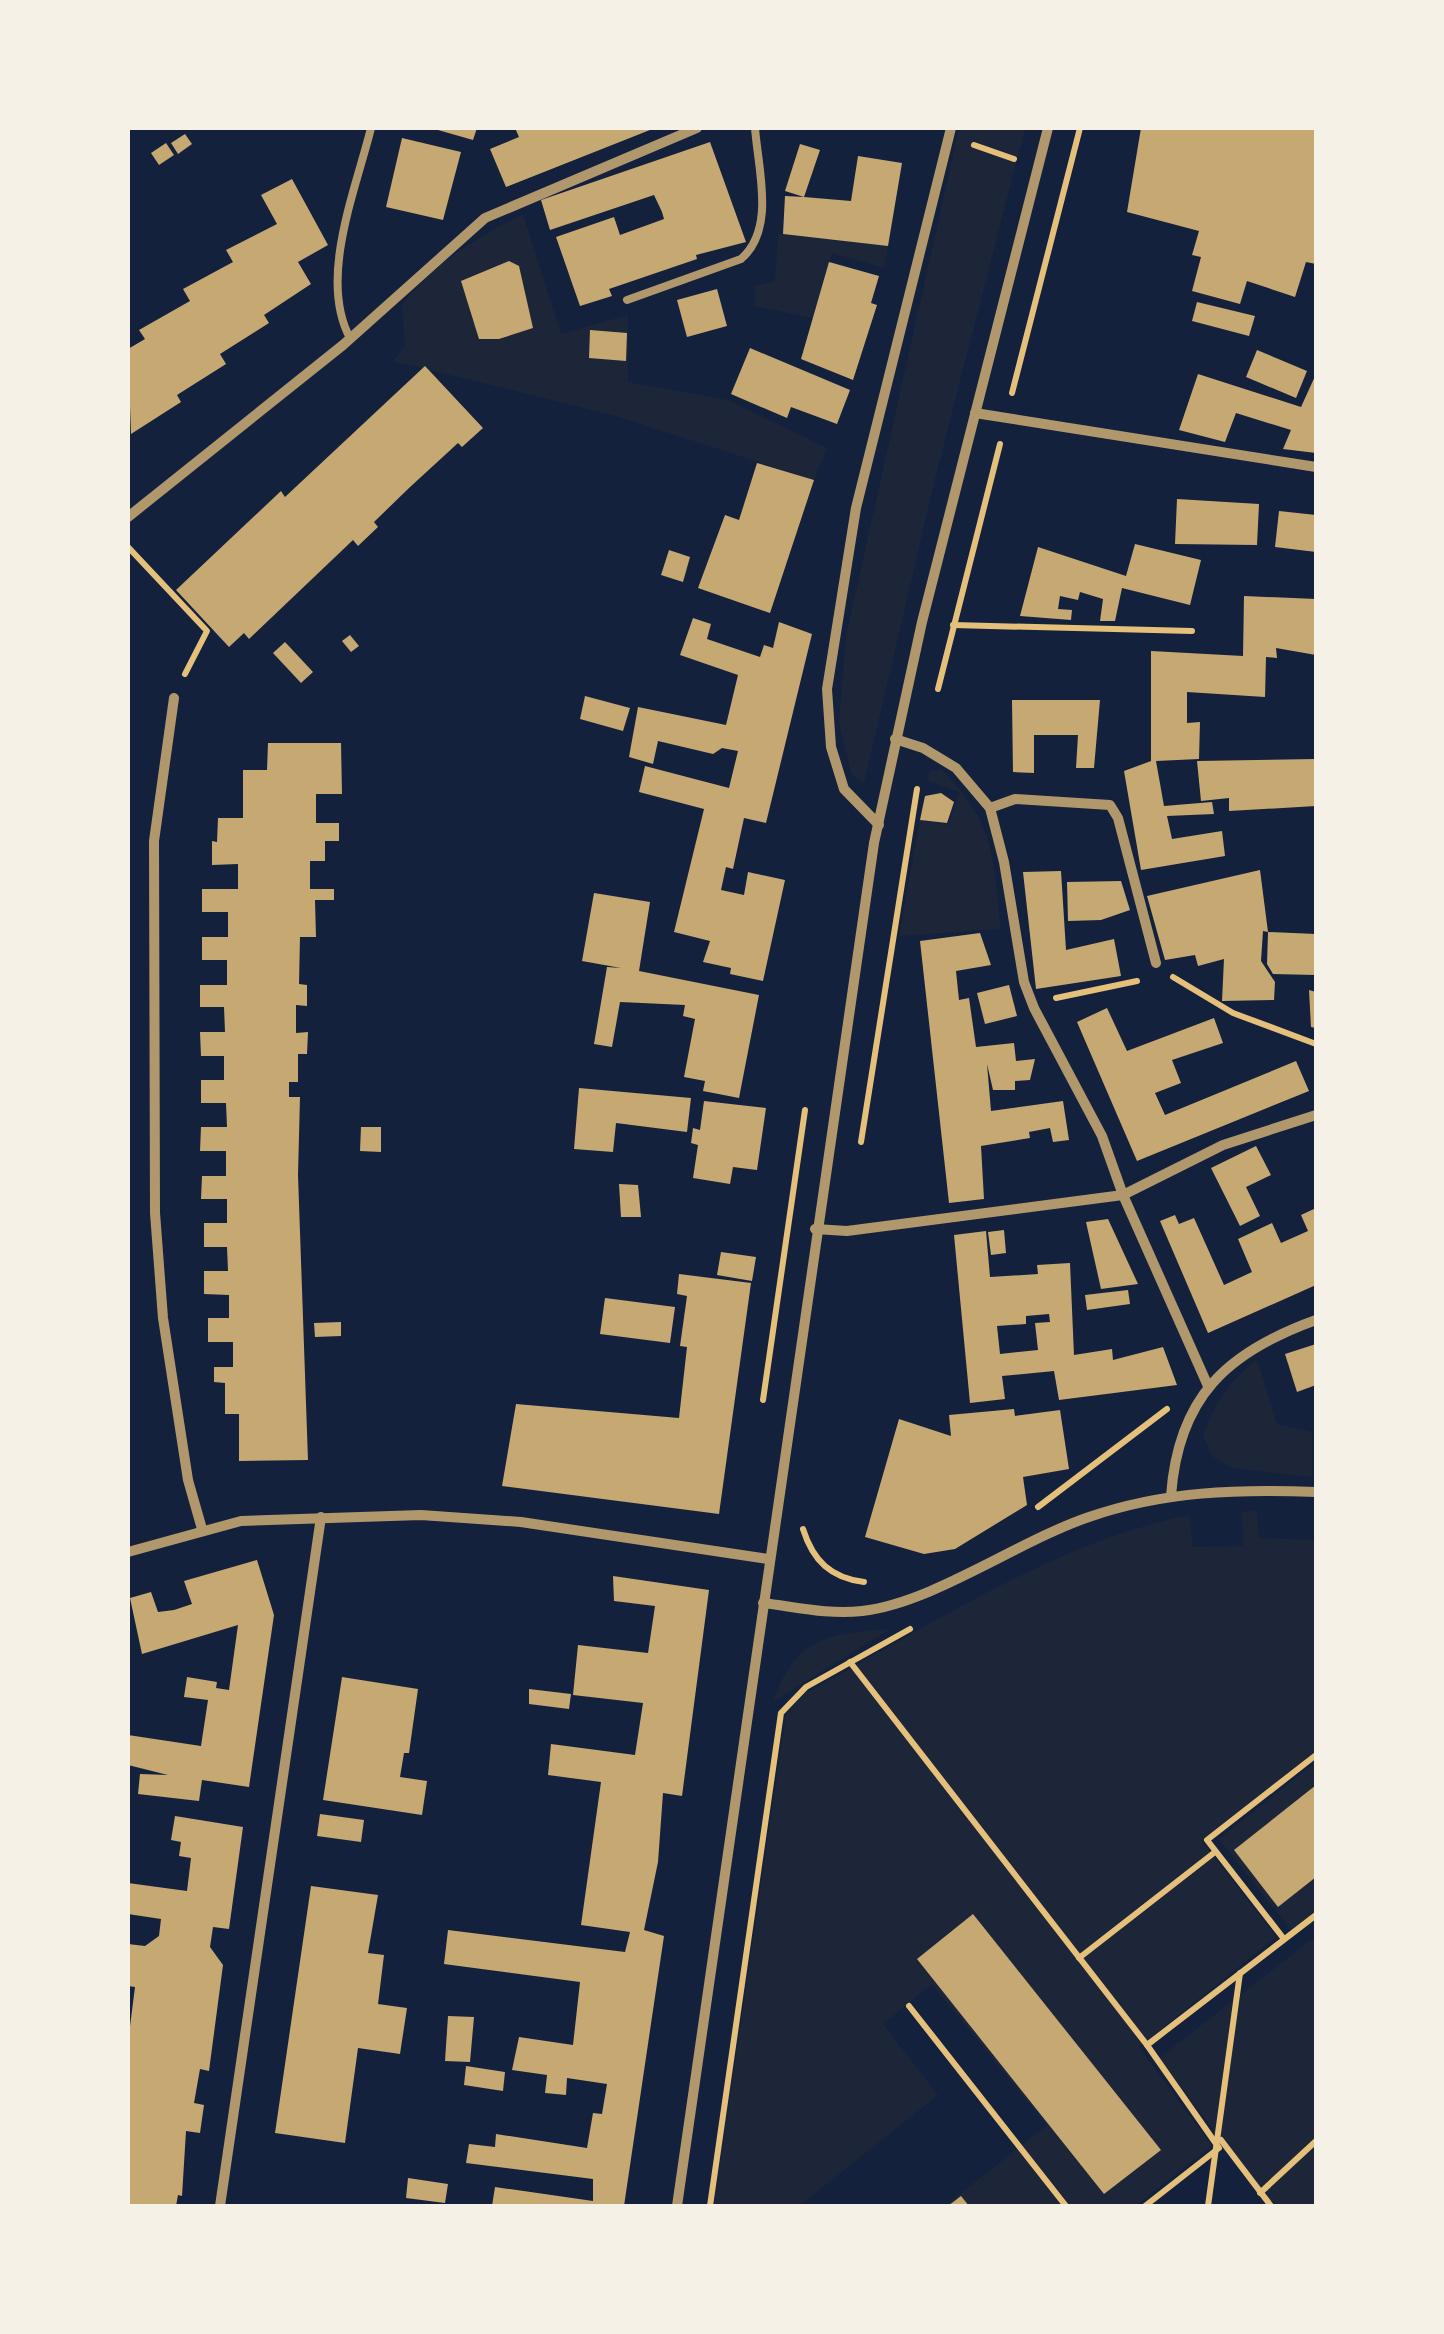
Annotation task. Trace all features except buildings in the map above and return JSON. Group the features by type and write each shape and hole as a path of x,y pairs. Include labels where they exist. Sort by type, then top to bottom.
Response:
{"street":[{"path":"128,517 350,338 486,218 660,140 697,128"},
{"path":"677,2206 815,1228 879,825 922,622 1048,128"},
{"path":"879,825 851,800 840,779 831,747 827,689 876,418 950,132"},
{"path":"974,413 1316,467"},
{"path":"174,698 154,841 155,1212 163,1318 188,1480 202,1530"},
{"path":"895,739 923,748 963,774 990,808 1004,862 1024,982 1032,1004 1102,1136 1123,1195 1208,1386"},
{"path":"990,808 1015,799 1094,800 1110,805 1118,818 1156,963"},
{"path":"815,1228 847,1231 1123,1195 1223,1145 1316,1115"},
{"path":"1171,1496 1180,1435 1208,1386 1257,1344 1316,1320"},
{"path":"763,1603 838,1613 882,1608 910,1599 1052,1531 1171,1496 1246,1489 1316,1492"},
{"path":"128,1552 240,1521 421,1515 521,1522 768,1560"},
{"path":"220,2206 321,1517"}],"lane":[{"path":"350,338 342,322 336,280 371,128"},
{"path":"628,300 741,259 754,248 762,224 754,128"}],"path":[{"path":"937,695 1080,128"},
{"path":"950,132 1038,166"},
{"path":"128,548 207,631 174,698"},
{"path":"922,622 1192,631"},
{"path":"859,1156 923,748"},
{"path":"1156,963 1233,1013 1316,1044"},
{"path":"1032,1004 1106,985 1173,977"},
{"path":"760,1418 806,1106"},
{"path":"1033,1510 1159,1412 1201,1397"},
{"path":"802,1512 803,1531 820,1564 837,1576 871,1582"},
{"path":"710,2206 781,1713 806,1687 922,1623"},
{"path":"850,1662 1271,2206"},
{"path":"1284,1939 1207,1840 1316,1755"},
{"path":"1079,1958 1215,1852"},
{"path":"1147,2046 1316,1915"},
{"path":"1208,2206 1220,2144 1240,1974"},
{"path":"909,2006 1066,2206"},
{"path":"1260,2193 1316,2141"},
{"path":"1145,2206 1220,2144"}],"shaded area":[{"path":"959,128 1025,128 935,479 864,783 852,775 839,723 846,636"},
{"path":"523,214 561,334 628,315 628,382 728,400 827,448 814,480 616,416 393,361 405,346 402,305 415,290 457,252"},
{"path":"778,234 888,246 884,268 832,253 813,318 755,306 755,286 775,281"},
{"path":"941,769 959,788 982,824 993,861 1001,929 899,936 920,820 948,825 959,792 928,781 930,771"},
{"path":"1257,1359 1277,1424 1312,1432 1312,1477 1232,1468 1213,1457 1203,1436 1224,1393"},
{"path":"1257,1510 1259,1538 1316,1540 1316,1753 1202,1841 1276,1937 1139,2047 1212,2146 1135,2206 945,2206 1047,2125 932,1984 883,2024 938,2095 799,2206 714,2206 786,1714 804,1694 1039,1567 1138,1528 1189,1515 1193,1547 1243,1546 1242,1512"},
{"path":"890,1629 773,1702 792,1663 816,1643 848,1633"},
{"path":"1316,1762 1316,1917 1294,1934 1219,1839"},
{"path":"1316,1936 1316,2206 1271,2206 1159,2058"}]}
